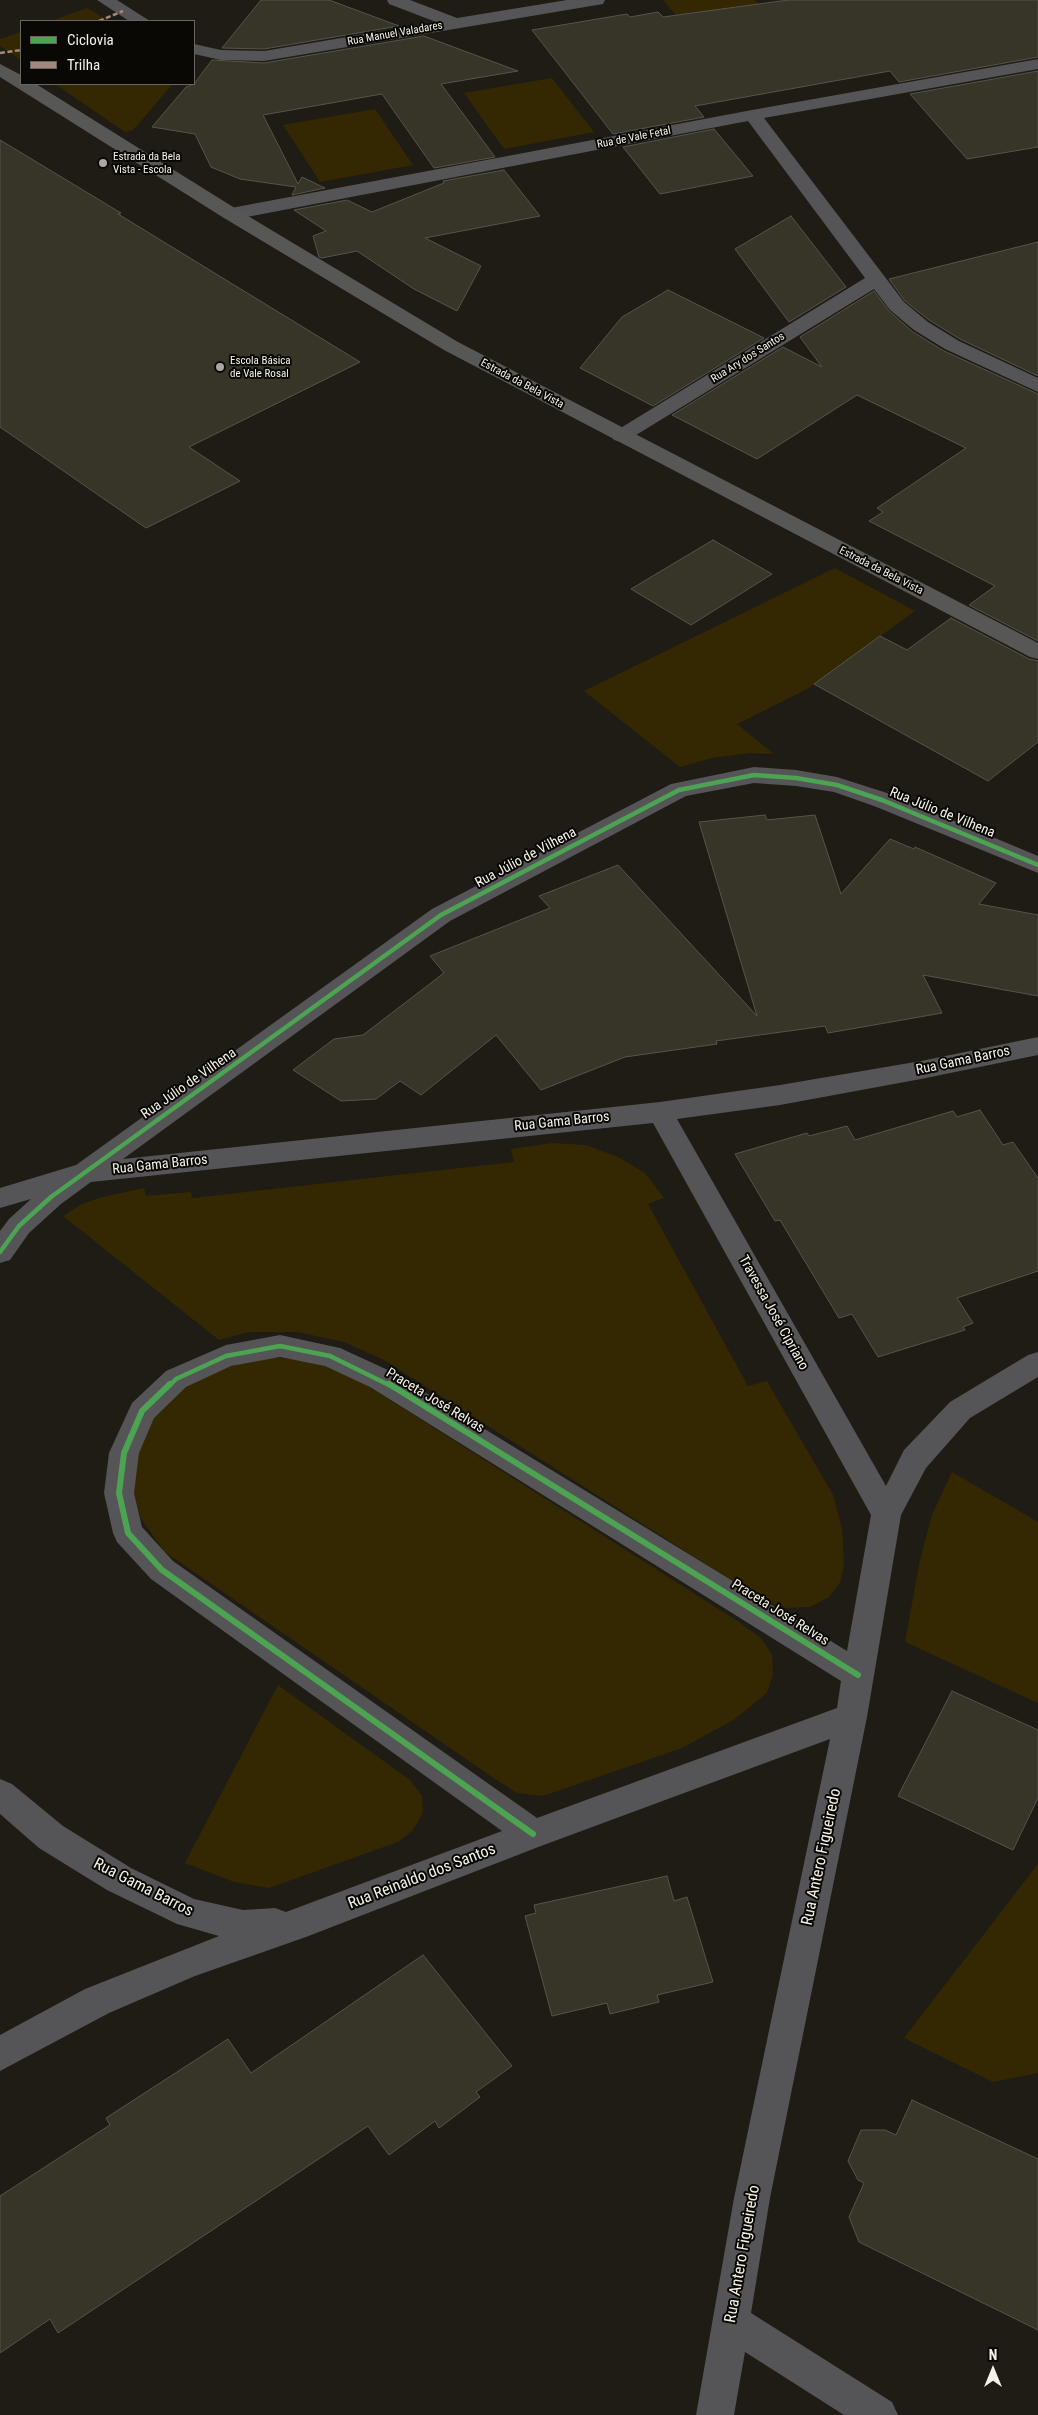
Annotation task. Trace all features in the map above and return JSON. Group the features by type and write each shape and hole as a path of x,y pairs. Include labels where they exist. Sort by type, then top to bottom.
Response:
{"street":[{"path":"105,0 138,20"},
{"path":"395,0 456,24"},
{"name":"Rua Manuel Valadares","path":"195,49 221,55 264,56 597,0"},
{"name":"Rua de Vale Fetal","path":"231,214 1038,64"},
{"name":"Estrada da Bela Vista","path":"0,69 20,81"},
{"name":"Estrada da Bela Vista","path":"26,85 231,214 451,346 1038,652"},
{"path":"752,116 875,280 897,306 921,326 952,345 1038,386"},
{"name":"Rua Ary dos Santos","path":"621,436 875,280"},
{"name":"Rua Júlio de Vilhena","path":"83,1173 442,915 679,790 754,775 796,778 837,785 882,800 1038,865"},
{"name":"Rua Gama Barros","path":"0,1198 83,1173 660,1112 780,1095 1038,1046"},
{"name":"Travessa José Cipriano","path":"660,1112 886,1514"},
{"path":"0,1252 19,1226 51,1197 83,1173"},
{"name":"Praceta José Relvas","path":"533,1834 162,1570 128,1533 119,1493 124,1453 142,1412 176,1379 226,1356 280,1346 330,1356 380,1379 858,1675"},
{"name":"Rua Antero Figueiredo","path":"715,2415 752,2198 851,1717 886,1514 915,1459 960,1410 1038,1363"},
{"name":"Rua Reinaldo dos Santos","path":"0,2054 97,2001 190,1962 306,1921 533,1834 851,1717"},
{"name":"Rua Gama Barros","path":"0,1794 51,1837 119,1879 189,1913 243,1926 306,1921"},
{"path":"731,2322 879,2415"}],"shaded area":[{"path":"663,0 755,0 788,36 707,51"},
{"path":"87,8 107,20 54,20"},
{"path":"20,32 20,59 0,46 0,39"},
{"path":"552,78 594,132 504,149 464,93"},
{"path":"56,85 172,85 133,130 125,132"},
{"path":"375,109 413,165 320,182 283,125"},
{"path":"835,568 915,611 809,688 737,724 774,754 750,753 712,758 680,767 584,691"},
{"path":"552,1143 586,1145 618,1157 645,1173 664,1198 648,1204 748,1386 767,1381 833,1495 842,1528 844,1564 841,1581 829,1597 810,1607 786,1608 764,1601 384,1360 344,1342 297,1332 249,1332 219,1340 63,1216 82,1204 102,1197 144,1188 146,1196 191,1192 192,1198 514,1162 511,1149"},
{"path":"271,1357 317,1362 354,1377 736,1620 761,1638 772,1655 773,1674 767,1693 735,1719 682,1748 543,1796 517,1793 498,1781 165,1552 141,1519 132,1486 137,1451 149,1421 169,1398 196,1378 232,1363"},
{"path":"952,1472 1038,1522 1038,1703 905,1642 920,1560 932,1515"},
{"path":"278,1685 410,1780 422,1796 423,1813 413,1830 398,1842 269,1888 234,1882 185,1863"},
{"path":"1038,1864 1038,2073 993,2082 904,2038"}],"building":[{"path":"261,0 329,0 399,26 264,49 222,48"},
{"path":"788,0 1038,0 1038,57 899,82 890,71 695,106 704,117 613,134 532,30 627,14 630,17 658,12 663,17"},
{"path":"424,36 518,71 441,84 495,157 434,168 382,94 263,115 298,184 302,177 325,188 292,195 296,187 240,179 211,167 195,134 152,127 186,87 195,85 212,60 264,63"},
{"path":"1038,71 1038,147 967,159 910,94"},
{"path":"714,129 753,176 660,194 623,147"},
{"path":"0,140 360,362 189,447 240,481 146,528 0,427"},
{"path":"504,170 540,216 425,238 481,266 457,311 414,289 357,251 319,257 313,236 326,231 294,210 347,200 372,212 444,183 443,181"},
{"path":"791,216 846,287 789,322 735,249"},
{"path":"1038,242 1038,376 960,339 929,320 905,301 889,279"},
{"path":"668,290 764,338 653,406 580,368 622,317"},
{"path":"874,291 889,311 913,332 944,351 1038,394 1038,641 969,605 995,586 869,521 883,512 877,508 966,448 857,395 757,459 672,415 783,347 822,367 800,337"},
{"path":"713,540 772,574 691,625 631,589"},
{"path":"951,618 1029,659 1038,661 1038,742 988,781 814,684 880,636 907,650"},
{"path":"765,815 767,820 815,815 841,894 890,839 914,849 915,847 996,883 979,904 1038,915 1038,996 923,975 942,1013 828,1033 825,1026 716,1041 717,1044 625,1057 541,1090 496,1035 421,1095 400,1081 376,1099 341,1101 293,1070 334,1039 363,1035 444,973 430,956 550,908 539,896 618,865 757,1016 699,822"},
{"path":"980,1110 1003,1145 1013,1142 1038,1178 1038,1271 957,1298 973,1323 963,1327 965,1330 878,1357 852,1314 839,1318 780,1220 775,1221 735,1154 807,1133 809,1136 847,1126 855,1140 953,1111 957,1117"},
{"path":"952,1691 1038,1730 1038,1798 1013,1850 898,1796"},
{"path":"667,1876 674,1901 687,1897 713,1982 657,1995 659,2002 610,2014 607,2003 552,2016 525,1916 536,1913 534,1905"},
{"path":"423,1955 512,2066 476,2092 480,2097 439,2128 435,2121 389,2155 368,2126 58,2333 50,2319 0,2353 0,2196 110,2125 106,2118 228,2039 251,2073"},
{"path":"912,2100 1038,2159 1038,2330 859,2242 849,2217 864,2183 858,2180 848,2161 861,2130 885,2130 896,2135"}],"marked path":[{"path":"101,20 123,11"},
{"path":"0,53 20,50"}],"cycle path":[{"path":"0,1252 19,1226 51,1197 441,915 679,790 754,775 796,778 837,785 882,800 1038,865"},
{"path":"533,1834 162,1570 128,1533 119,1493 124,1453 142,1411 176,1379 226,1356 280,1346 330,1356 380,1379 858,1675"}],"place":[{"name":"Estrada da Bela Vista - Escola","path":"103,163"},
{"name":"Escola Básica de Vale Rosal","path":"220,367"}]}
